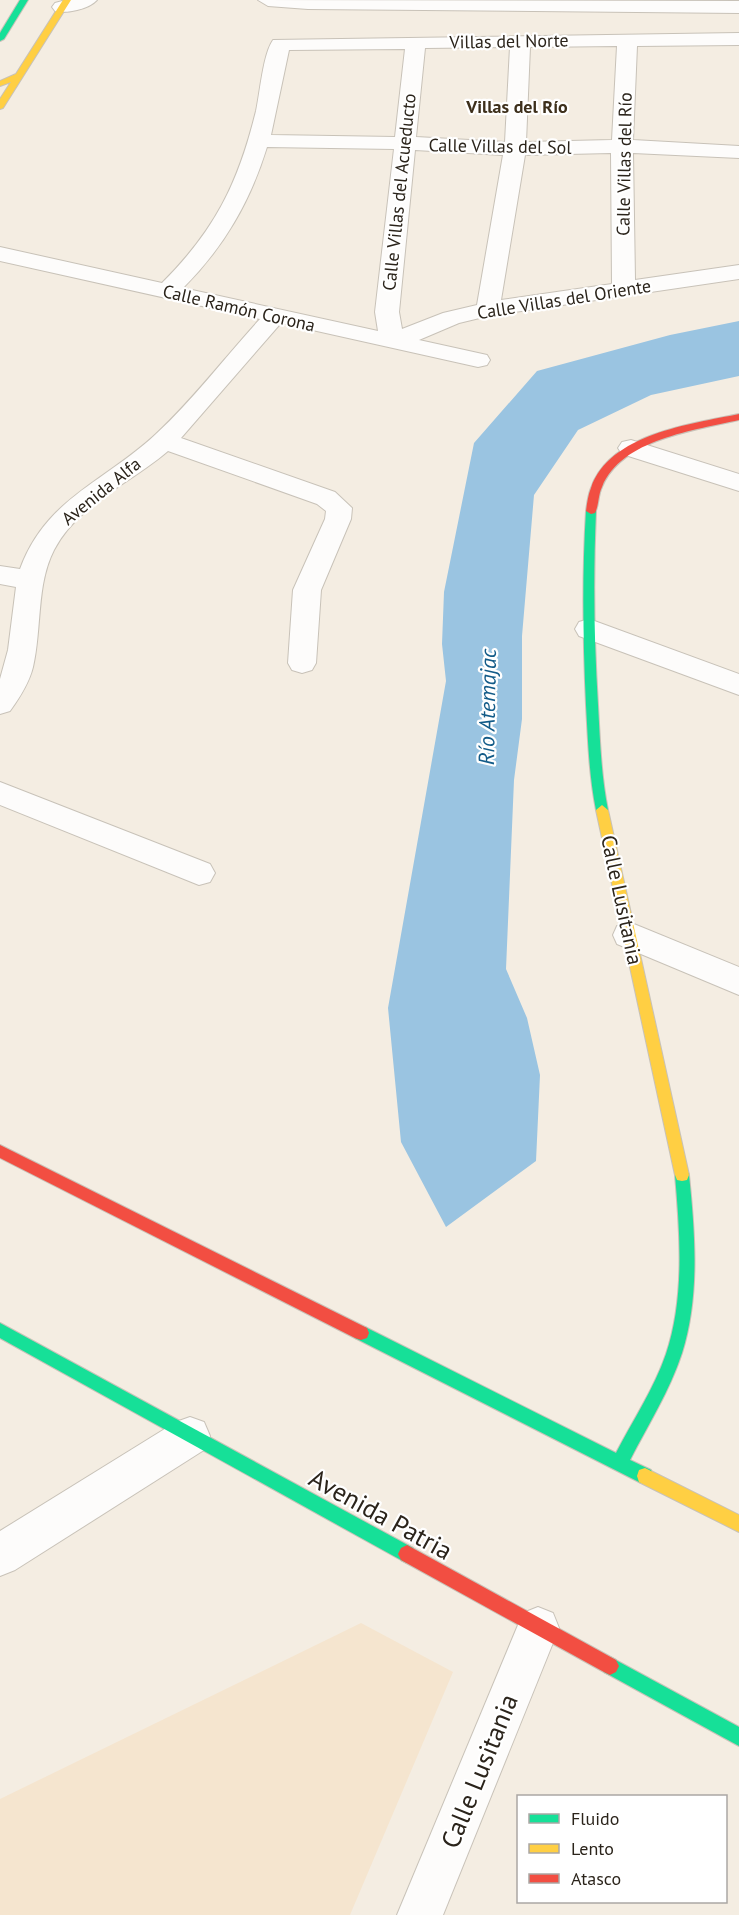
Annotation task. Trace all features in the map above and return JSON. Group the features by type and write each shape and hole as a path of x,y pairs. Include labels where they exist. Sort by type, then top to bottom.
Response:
{"street":[{"path":"0,39 24,0"},
{"path":"0,106 65,4 87,0"},
{"path":"268,0 308,3 739,7"},
{"name":"Villas del Norte","path":"260,141 280,44 739,39"},
{"name":"Calle Villas del Río","path":"624,289 622,146 627,40"},
{"path":"488,309 515,149 520,41"},
{"name":"Calle Villas del Acueducto","path":"392,342 387,312 416,42"},
{"path":"0,84 21,75"},
{"path":"166,292 210,244 239,195 260,141"},
{"name":"Calle Villas del Sol","path":"260,141 404,143 515,149 622,146 739,152"},
{"name":"Calle Ramón Corona","path":"0,254 478,360"},
{"name":"Calle Villas del Oriente","path":"392,342 452,318 488,309 739,272"},
{"name":"Avenida Alfa","path":"0,704 19,670 30,580 40,551 59,522 81,502 165,441 274,316"},
{"name":"Calle Lusitania","path":"619,1463 667,1372 683,1312 687,1228 680,1159 597,786 589,629 588,550 591,506 598,480 613,461 631,448 662,435 739,417"},
{"path":"165,441 326,498 339,508 338,519 307,590 302,663"},
{"path":"631,448 739,483"},
{"path":"0,575 30,580"},
{"path":"589,629 739,685"},
{"path":"0,793 199,873"},
{"path":"629,935 739,982"},
{"path":"0,1151 739,1524"},
{"name":"Avenida Patria","path":"0,1330 739,1737"},
{"path":"0,1556 189,1436"},
{"name":"Calle Lusitania","path":"420,1915 538,1628"}],"shaded area":[{"path":"361,1623 453,1672 350,1915 0,1915 0,1799"}],"water":[{"name":"Río Atemajac","path":"739,321 739,376 651,395 578,430 534,495 522,636 522,719 514,780 506,969 527,1018 540,1075 536,1161 446,1227 401,1142 388,1008 446,681 442,644 444,592 474,443 537,371 670,335"}],"traffic: fast":[{"path":"0,39 24,0"},
{"path":"591,511 588,579 590,648 597,786 602,810"},
{"path":"619,1463 666,1374 680,1327 686,1276 686,1224 682,1175"},
{"path":"0,1330 407,1554"},
{"path":"361,1333 645,1476"},
{"path":"610,1666 739,1737"}],"traffic: slow":[{"path":"0,106 67,0"},
{"path":"0,84 21,75"},
{"path":"602,810 682,1175"},
{"path":"645,1476 739,1524"}],"traffic: jam":[{"path":"591,511 597,487 608,467 626,453 669,433 739,417"},
{"path":"0,1151 361,1333"},
{"path":"407,1554 610,1666"}],"district":[{"name":"Villas del Río","path":"517,106"}]}
